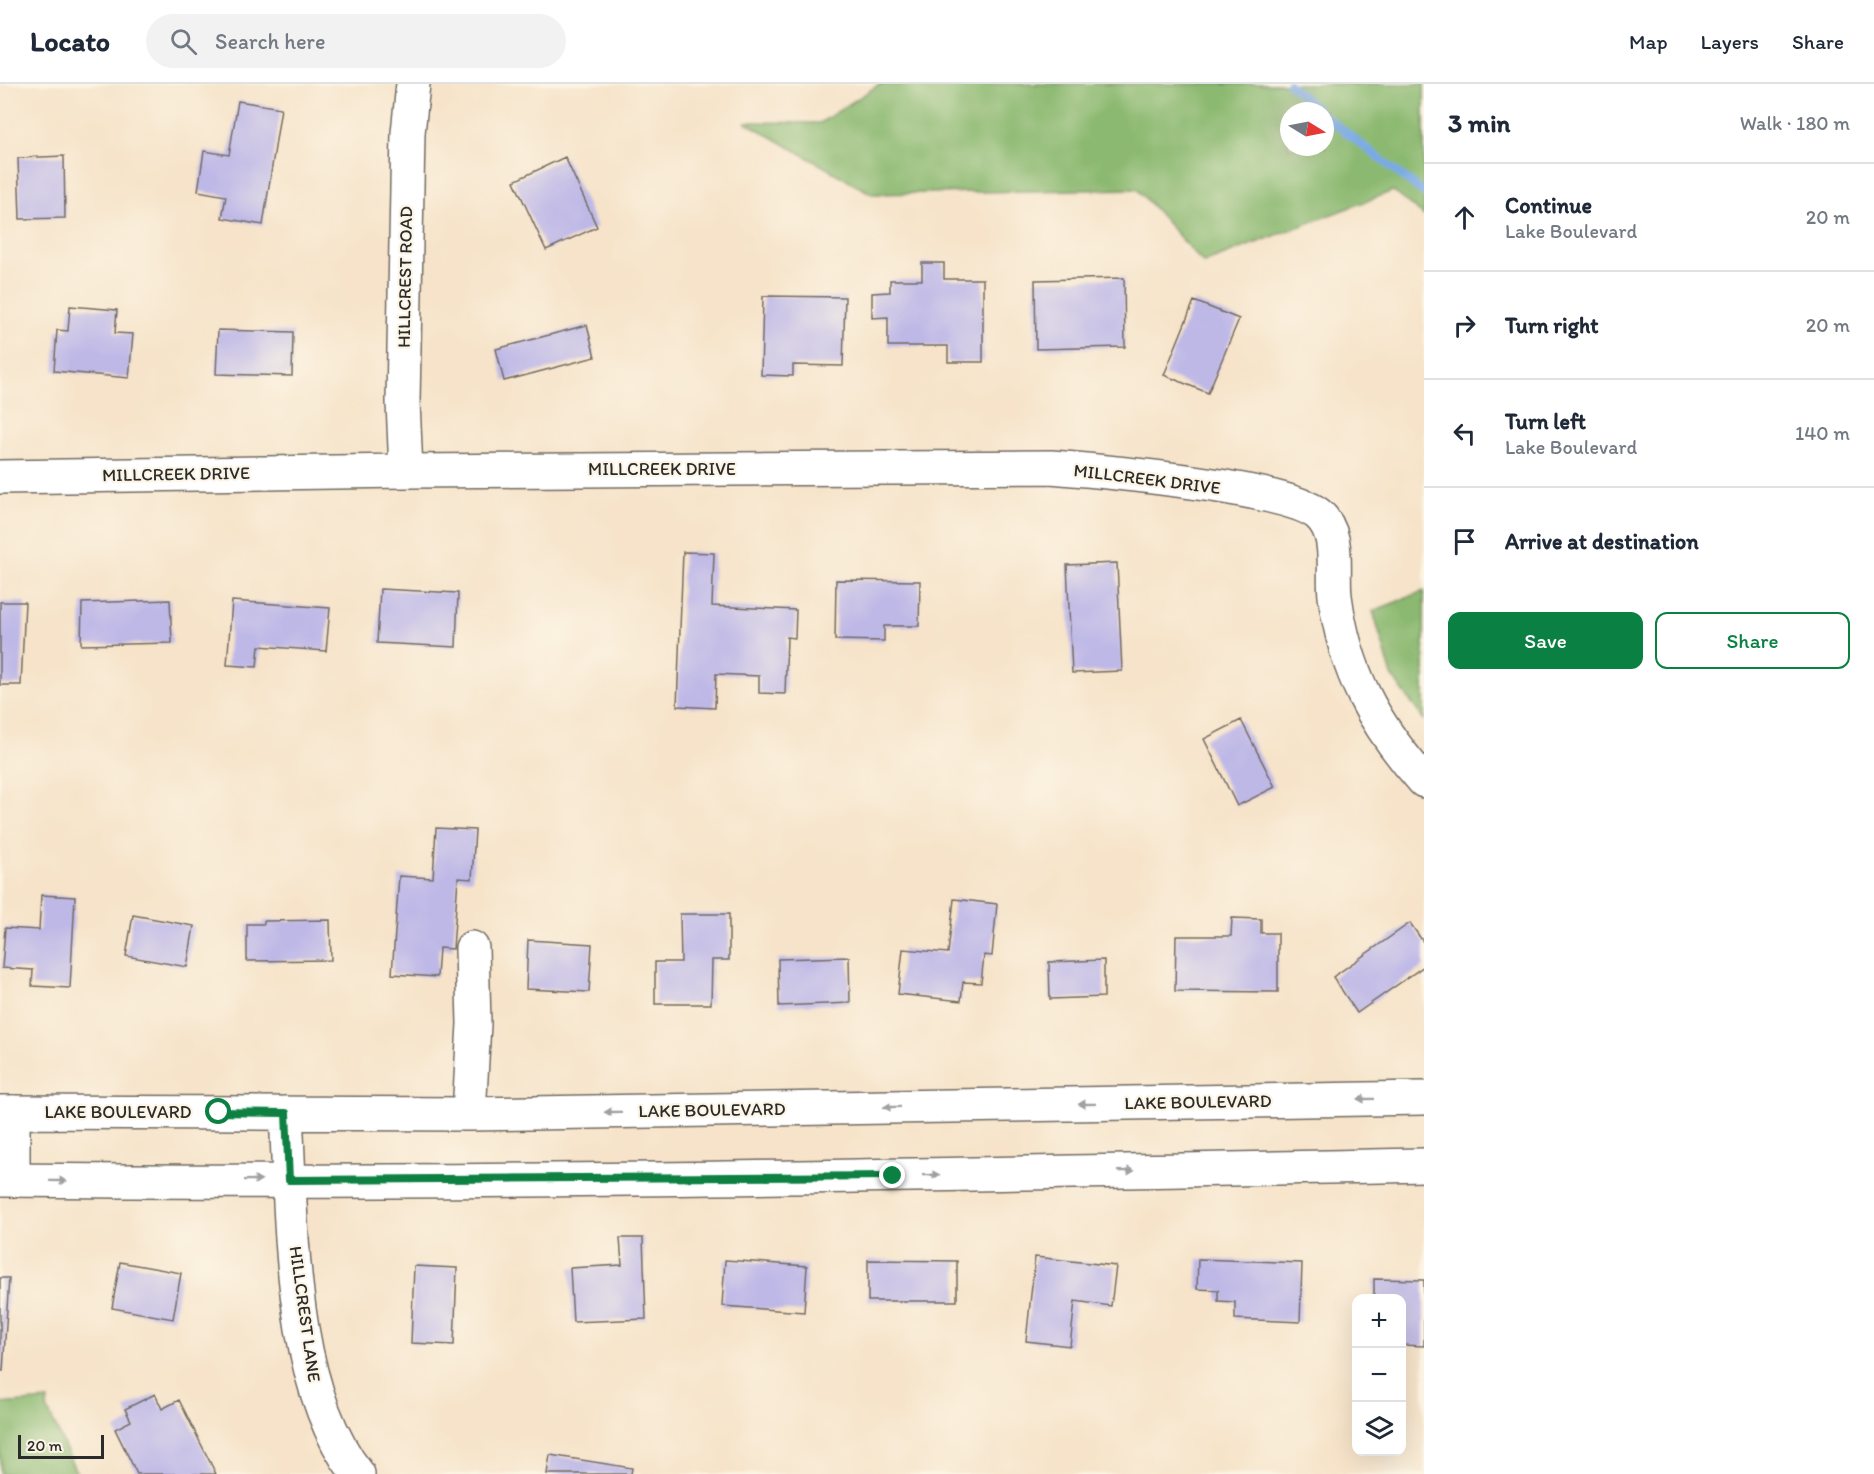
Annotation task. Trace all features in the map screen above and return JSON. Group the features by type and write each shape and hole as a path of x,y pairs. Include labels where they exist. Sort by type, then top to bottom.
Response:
{"street":[{"name":"HILLCREST ROAD","path":"406,471 403,402 408,144 413,84"},
{"name":"MILLCREEK DRIVE","path":"0,477 406,471 1051,467 1116,473 1244,492 1302,505 1318,514 1326,523 1333,540 1335,594 1342,638 1352,673 1374,717 1424,782"},
{"path":"469,1114 474,1024 472,948"},
{"name":"LAKE BOULEVARD","path":"7,1112 469,1114 1424,1098"},
{"path":"7,1112 6,1180 134,1182 905,1176 1424,1165"},
{"name":"HILLCREST LANE","path":"286,1113 289,1180 302,1325 317,1397 330,1432 358,1474"}],"green space":[{"path":"880,84 1424,84 1424,216 1393,191 1203,263 1137,189 872,194 745,122 820,123"},
{"path":"1424,591 1424,720 1392,676 1373,611"},
{"path":"48,1400 47,1408 77,1474 0,1474 0,1404"}],"building":[{"path":"238,101 281,108 263,225 222,218 226,196 198,191 204,151 229,155"},
{"path":"64,156 65,218 20,219 18,158"},
{"path":"565,157 597,227 546,250 514,181"},
{"path":"922,263 944,263 944,279 983,279 983,362 948,362 948,346 888,346 888,317 872,318 872,293 890,292 890,280 922,280"},
{"path":"1124,278 1125,347 1036,349 1035,280"},
{"path":"763,296 845,297 843,366 793,365 793,376 761,375"},
{"path":"1194,301 1239,319 1208,393 1164,375"},
{"path":"70,306 117,310 115,333 133,334 129,378 54,371 57,330 68,331"},
{"path":"587,325 595,357 504,381 496,349"},
{"path":"218,330 293,332 292,376 216,374"},
{"path":"683,552 714,553 712,606 796,610 795,638 787,637 785,694 759,693 759,676 716,674 715,708 677,706"},
{"path":"1117,563 1122,671 1072,673 1067,565"},
{"path":"836,580 920,581 919,626 884,626 884,641 835,640"},
{"path":"380,589 458,593 456,647 377,643"},
{"path":"170,600 172,643 81,645 82,603"},
{"path":"232,601 330,608 326,651 259,646 257,667 227,665"},
{"path":"0,602 25,602 21,685 0,685"},
{"path":"1241,720 1275,787 1237,806 1204,739"},
{"path":"436,828 475,830 472,879 458,878 453,949 439,948 437,977 392,974 399,876 433,878"},
{"path":"41,895 75,897 70,988 32,986 33,970 2,968 5,928 39,930"},
{"path":"954,899 997,904 992,956 984,955 981,983 963,982 961,1001 898,994 903,949 948,953"},
{"path":"680,914 729,914 729,960 712,960 711,1004 655,1004 655,962 681,962"},
{"path":"133,915 194,926 187,967 126,956"},
{"path":"1232,918 1261,919 1261,933 1278,933 1278,992 1175,991 1176,936 1231,936"},
{"path":"330,920 331,960 247,961 247,924 264,924 264,921"},
{"path":"1410,923 1424,943 1424,966 1357,1013 1333,977"},
{"path":"528,940 592,944 589,992 526,989"},
{"path":"849,957 850,1003 779,1006 778,959"},
{"path":"1104,960 1104,997 1050,999 1049,962"},
{"path":"620,1238 643,1238 646,1319 573,1322 570,1268 622,1265"},
{"path":"1035,1257 1116,1266 1111,1306 1075,1301 1070,1346 1026,1341"},
{"path":"1198,1259 1302,1263 1300,1322 1235,1319 1235,1302 1218,1301 1218,1290 1197,1289"},
{"path":"725,1260 807,1266 804,1312 722,1306"},
{"path":"868,1260 957,1261 957,1301 868,1301"},
{"path":"120,1262 181,1273 173,1319 112,1308"},
{"path":"414,1266 457,1268 454,1345 411,1343"},
{"path":"0,1278 9,1278 3,1371 0,1371"},
{"path":"1374,1279 1424,1280 1424,1346 1406,1345 1406,1294 1374,1294"},
{"path":"155,1394 162,1409 179,1400 216,1474 137,1474 115,1429 131,1421 125,1409"},
{"path":"550,1455 632,1468 631,1474 547,1474"}],"waterway":[{"path":"1289,84 1309,102"},
{"path":"1334,123 1424,193"}],"route":[{"path":"219,1112 286,1113 289,1180 893,1176"}]}
